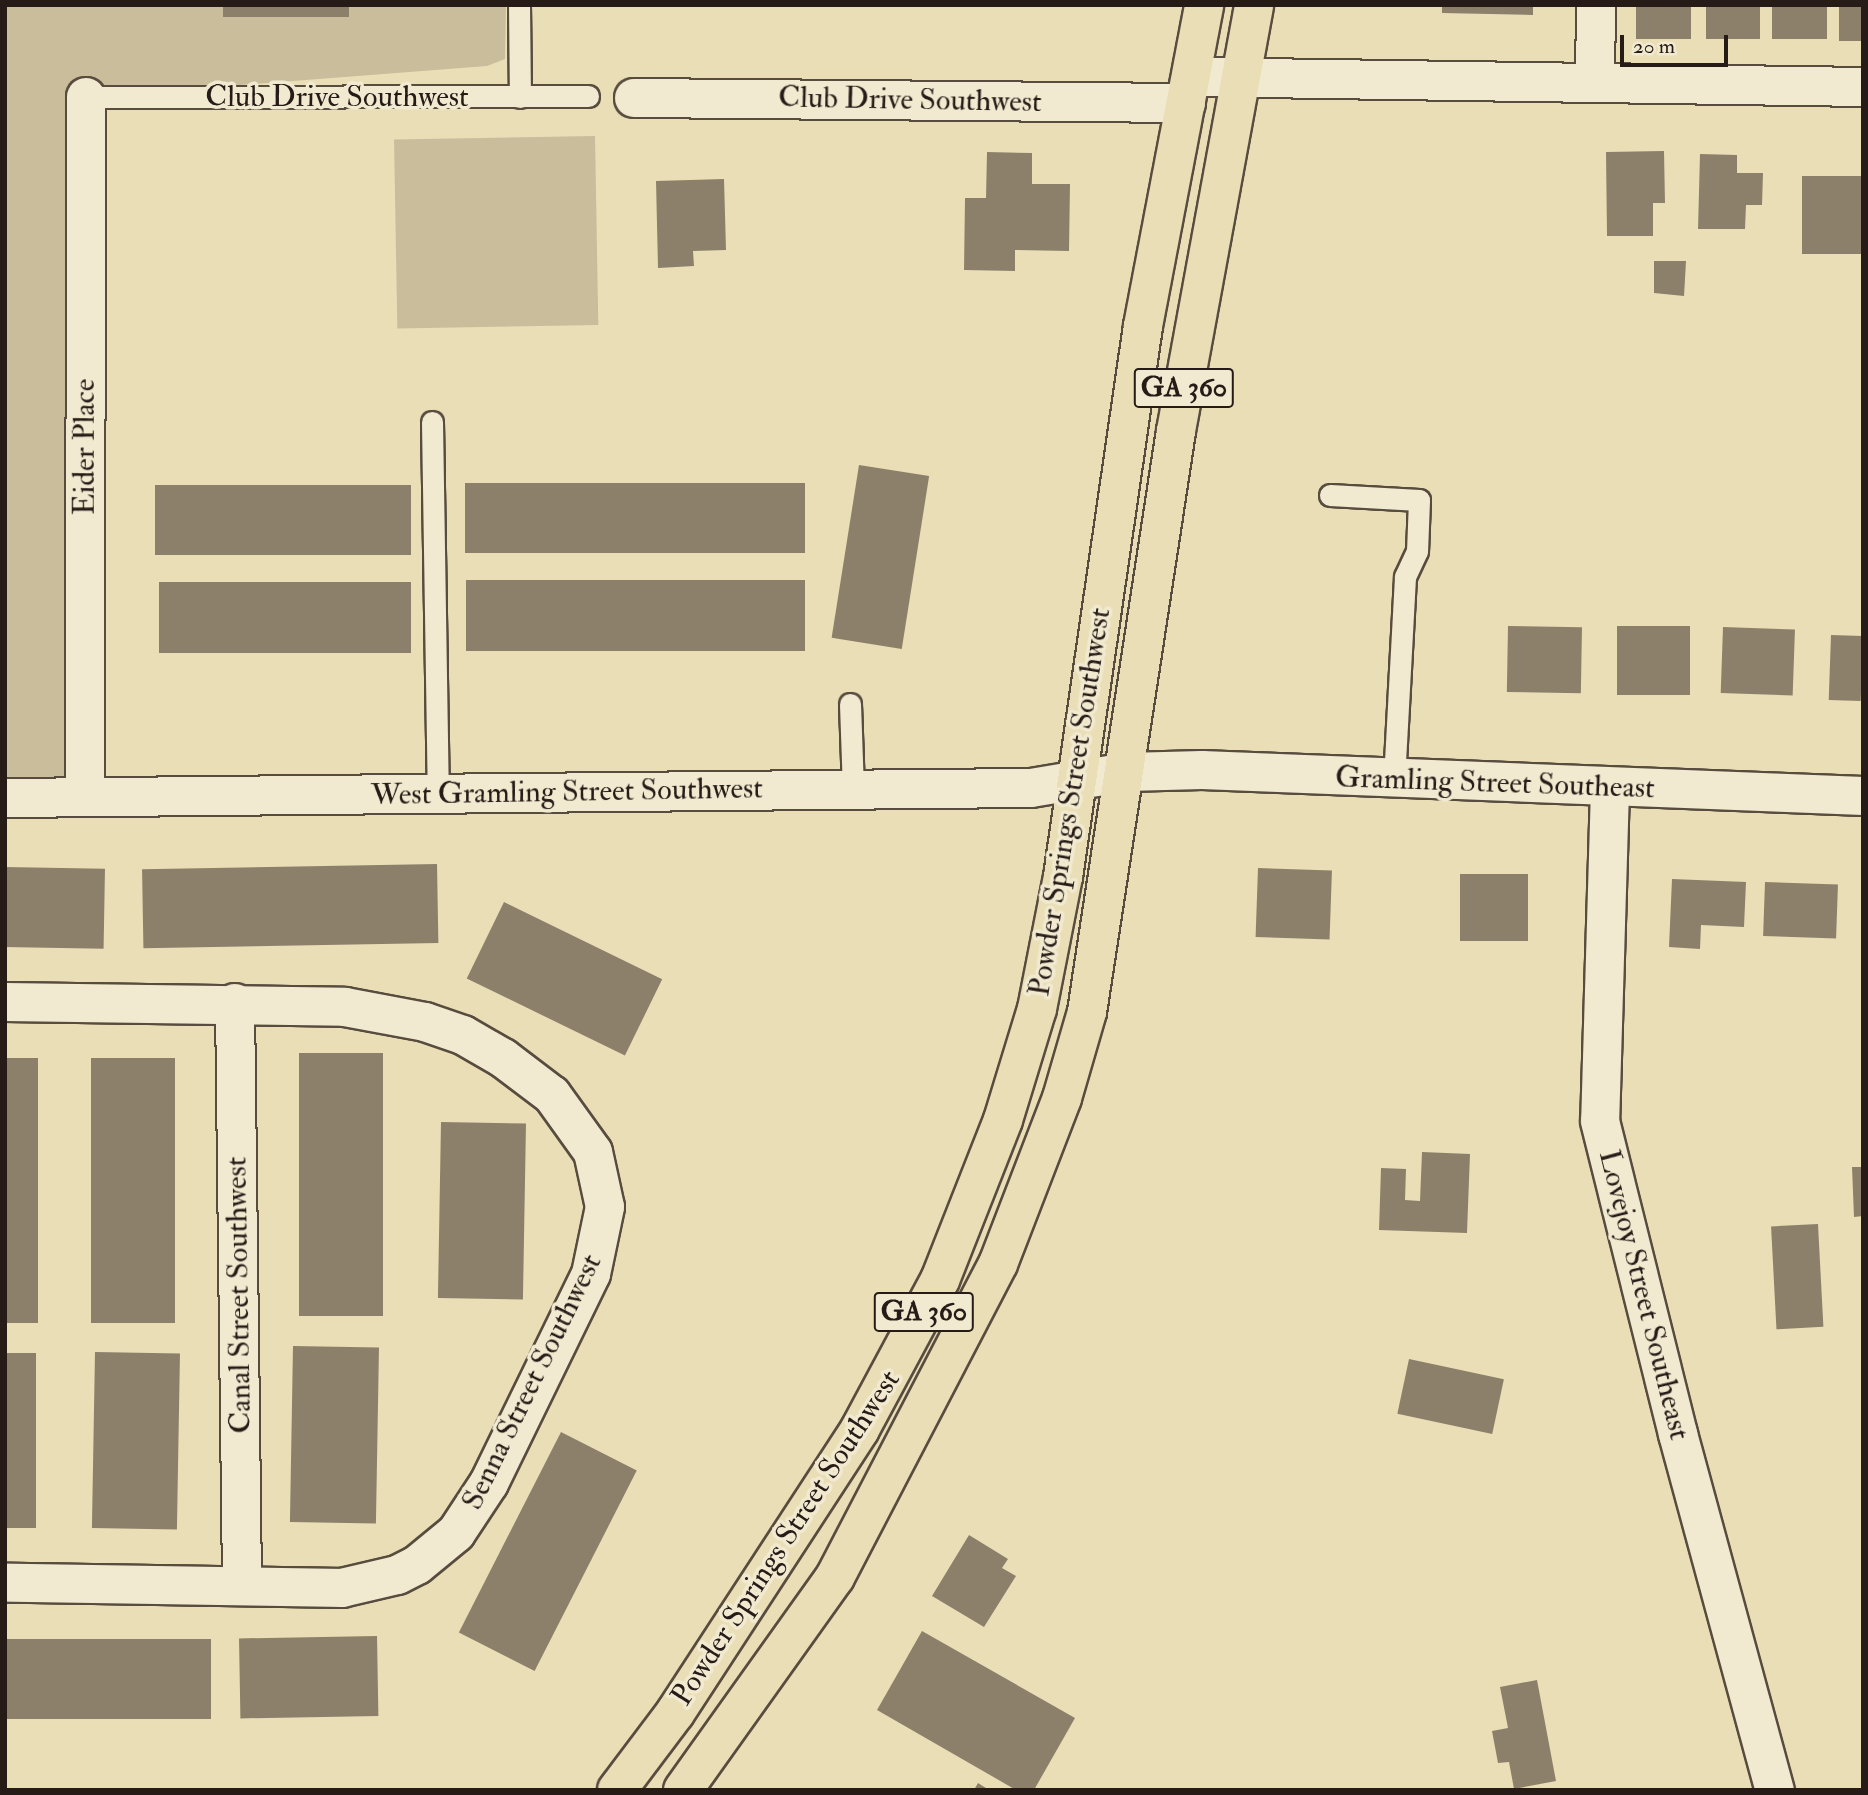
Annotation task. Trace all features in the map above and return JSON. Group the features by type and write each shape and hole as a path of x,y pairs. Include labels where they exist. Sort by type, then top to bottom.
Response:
{"main road":[{"name":"Powder Springs Street Southwest","path":"617,1790 675,1713 860,1429 940,1280 1003,1120 1037,1009 1063,877 1143,326 1203,5"},
{"name":"Powder Springs Street Southwest","path":"683,1790 835,1577 998,1264 1062,1098 1087,1012 1127,772 1177,431 1254,5"}],"street":[{"path":"1595,83 1596,5"},
{"name":"Club Drive Southwest","path":"634,98 1188,90 1242,75 1863,88"},
{"name":"Eider Place","path":"85,797 86,97"},
{"name":"Gramling Street Southeast","path":"1127,772 1202,770 1610,789 1863,796"},
{"name":"West Gramling Street Southwest","path":"5,798 1031,788 1127,772"},
{"name":"Lovejoy Street Southeast","path":"1610,789 1600,1121 1678,1434 1775,1790"},
{"name":"Senna Street Southwest","path":"5,1002 235,1003 383,1011 463,1035 552,1095 578,1125 593,1152 605,1207 591,1274 489,1483 456,1533 416,1564 373,1583 342,1588 5,1583"},
{"name":"Canal Street Southwest","path":"235,1003 242,1586"}],"lane":[{"path":"519,5 520,96"},
{"name":"Club Drive Southwest","path":"86,97 588,96"},
{"path":"432,422 438,794"},
{"path":"1330,495 1419,500 1417,551 1405,577 1394,779"},
{"path":"850,704 853,790"}],"shaded area":[{"path":"5,5 506,5 505,59 487,66 86,97 85,797 5,791"},
{"path":"595,136 598,325 397,328 394,140"}],"building":[{"path":"223,5 349,5 349,17 223,17"},
{"path":"1442,5 1533,5 1533,15 1442,13"},
{"path":"1636,5 1691,5 1691,39 1636,39"},
{"path":"1706,5 1760,5 1760,39 1706,39"},
{"path":"1772,5 1827,5 1827,39 1772,39"},
{"path":"1839,5 1863,5 1863,41 1839,41"},
{"path":"1664,151 1665,203 1653,203 1653,236 1607,236 1606,152"},
{"path":"987,152 1032,153 1032,184 1070,184 1069,251 1015,250 1015,271 964,270 965,198 986,198"},
{"path":"1700,154 1737,155 1737,173 1763,173 1762,205 1746,205 1745,229 1698,229"},
{"path":"1802,176 1863,176 1863,254 1802,254"},
{"path":"724,179 726,250 693,251 694,266 658,268 656,181"},
{"path":"1654,261 1686,261 1684,296 1654,293"},
{"path":"859,465 929,476 902,649 832,638"},
{"path":"465,483 805,483 805,553 465,553"},
{"path":"155,485 411,485 411,555 155,555"},
{"path":"466,580 805,580 805,651 466,651"},
{"path":"159,582 411,582 411,653 159,653"},
{"path":"1508,626 1582,627 1581,693 1507,692"},
{"path":"1617,626 1690,626 1690,695 1617,695"},
{"path":"1723,627 1795,630 1793,695 1721,693"},
{"path":"1831,635 1863,636 1861,701 1829,700"},
{"path":"437,864 438,943 143,948 142,869"},
{"path":"5,867 105,869 104,949 5,947"},
{"path":"1258,868 1332,871 1330,940 1256,937"},
{"path":"1460,874 1528,874 1528,941 1460,941"},
{"path":"1672,879 1746,882 1744,927 1701,925 1700,949 1669,947"},
{"path":"1765,882 1838,885 1836,939 1763,936"},
{"path":"504,902 662,979 625,1056 467,978"},
{"path":"299,1053 383,1053 383,1316 299,1316"},
{"path":"5,1058 38,1058 38,1323 5,1323"},
{"path":"91,1058 175,1058 175,1323 91,1323"},
{"path":"441,1122 526,1123 523,1299 438,1298"},
{"path":"1422,1152 1470,1154 1467,1233 1379,1230 1381,1168 1406,1169 1405,1200 1420,1201"},
{"path":"1852,1167 1863,1167 1863,1216 1854,1217"},
{"path":"1818,1224 1823,1327 1776,1329 1771,1226"},
{"path":"293,1346 379,1348 376,1523 290,1522"},
{"path":"95,1352 180,1353 177,1529 92,1528"},
{"path":"5,1353 36,1353 36,1528 5,1528"},
{"path":"1409,1359 1504,1379 1492,1434 1397,1414"},
{"path":"561,1432 637,1471 535,1671 459,1632"},
{"path":"969,1535 1008,1559 1002,1568 1016,1576 984,1627 932,1596"},
{"path":"922,1631 1075,1718 1034,1790 1016,1790 877,1710"},
{"path":"377,1636 378,1716 240,1718 239,1638"},
{"path":"5,1639 211,1639 211,1719 5,1719"},
{"path":"1537,1680 1556,1781 1514,1789 1509,1762 1498,1763 1492,1731 1508,1728 1500,1687"},
{"path":"978,1783 989,1790 974,1790"}]}
